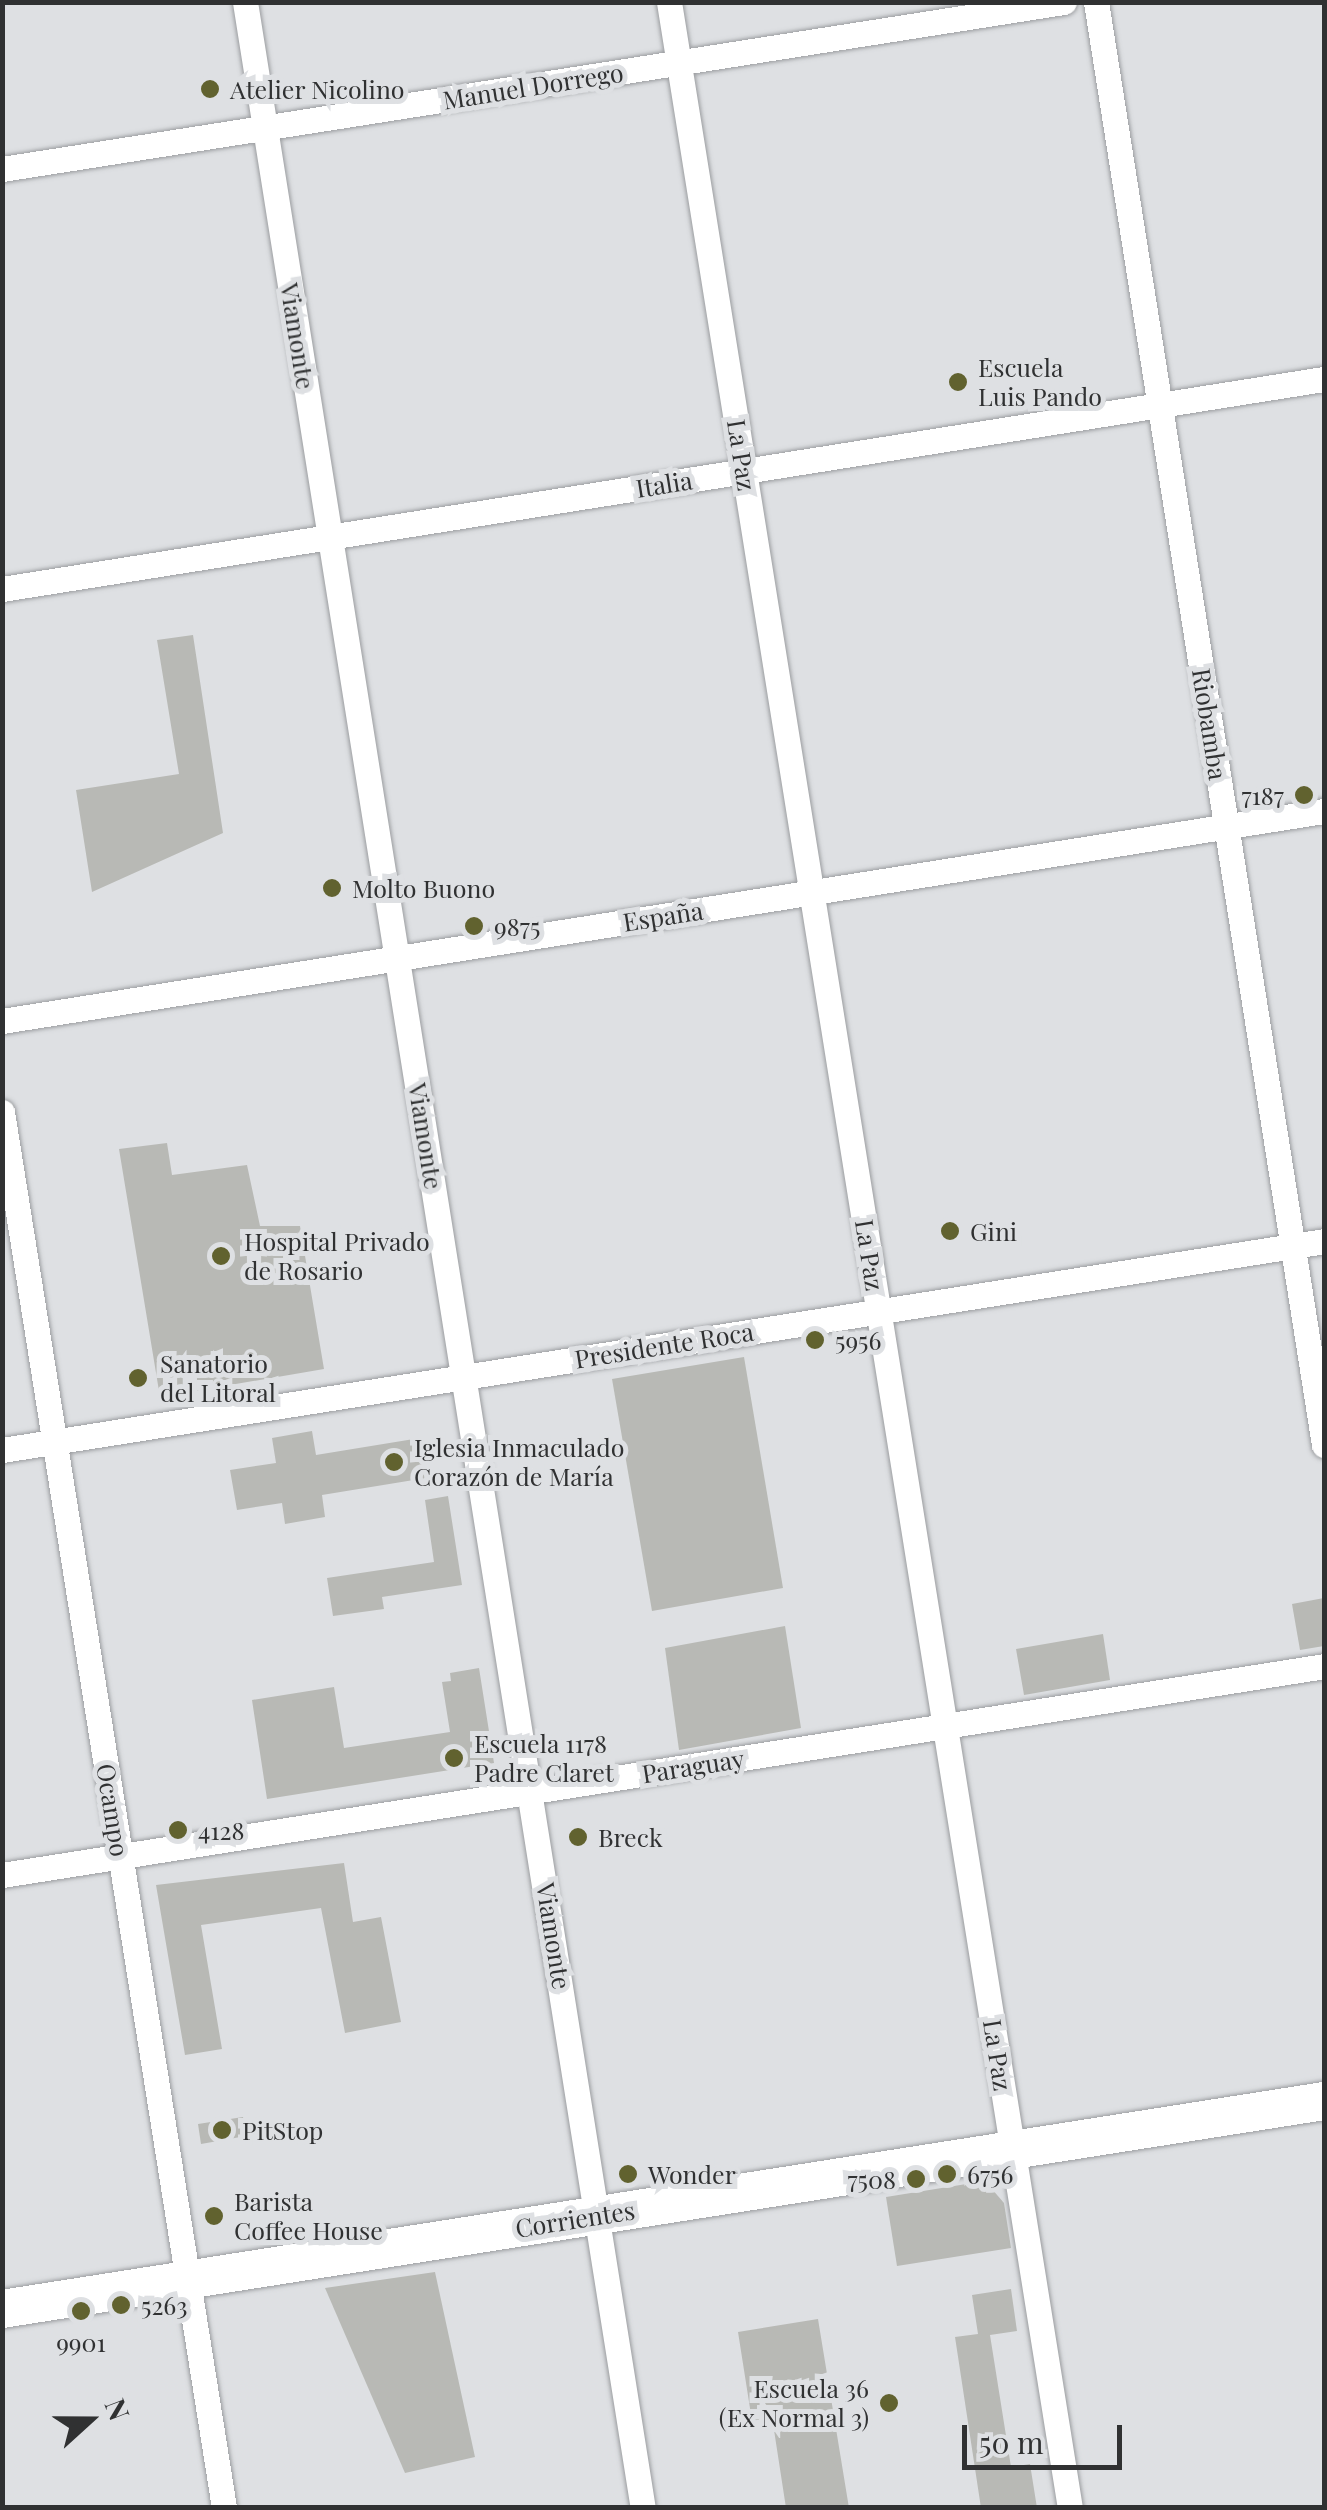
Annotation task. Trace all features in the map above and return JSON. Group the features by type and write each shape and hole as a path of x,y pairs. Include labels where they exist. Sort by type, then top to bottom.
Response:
{"main road":[{"name":"Corrientes","path":"2,2309 1324,2102"}],"street":[{"name":"Viamonte","path":"245,2 643,2508"},
{"name":"La Paz","path":"669,2 1070,2508"},
{"name":"Manuel Dorrego","path":"2,169 1064,2"},
{"name":"Riobamba","path":"1096,2 1324,1445"},
{"name":"Italia","path":"2,589 1324,379"},
{"name":"España","path":"2,1021 1324,811"},
{"name":"Ocampo","path":"2,1112 224,2508"},
{"name":"Presidente Roca","path":"2,1450 1324,1241"},
{"name":"Paraguay","path":"2,1875 1324,1666"}],"building":[{"path":"193,635 223,833 92,892 76,790 179,774 157,640"},
{"name":"Hospital Privado de Rosario","path":"167,1143 172,1175 247,1165 260,1226 300,1226 324,1369 160,1397 119,1149"},
{"path":"744,1357 783,1588 652,1611 612,1379"},
{"path":"312,1431 316,1455 420,1438 426,1478 322,1495 325,1517 285,1524 282,1503 237,1510 230,1470 276,1463 272,1438"},
{"path":"448,1496 462,1585 382,1597 384,1609 333,1616 327,1578 434,1562 425,1500"},
{"path":"1324,1598 1324,1646 1300,1650 1292,1604"},
{"path":"785,1626 801,1728 679,1750 665,1648"},
{"path":"1103,1634 1110,1680 1024,1695 1016,1649"},
{"path":"479,1668 494,1763 267,1799 252,1700 334,1687 344,1748 450,1732 442,1682 451,1681 450,1673"},
{"path":"344,1863 353,1922 381,1917 401,2022 345,2033 321,1908 201,1925 222,2049 185,2055 156,1885"},
{"name":"PitStop","path":"243,2117 246,2136 201,2144 198,2124"},
{"path":"985,2181 1004,2203 1011,2248 897,2266 886,2197"},
{"path":"435,2272 475,2457 405,2473 325,2288"},
{"path":"1011,2289 1017,2331 990,2335 1011,2467 1030,2464 1037,2508 981,2508 955,2337 978,2334 972,2295"},
{"path":"818,2319 849,2508 786,2508 772,2417 752,2421 738,2332"}],"place":[{"name":"Atelier Nicolino","path":"210,89"},
{"name":"Escuela Luis Pando","path":"958,382"},
{"name":"7187","path":"1304,795"},
{"name":"Molto Buono","path":"332,888"},
{"name":"9875","path":"474,926"},
{"name":"Gini","path":"950,1231"},
{"name":"Hospital Privado de Rosario","path":"221,1256"},
{"name":"5956","path":"815,1340"},
{"name":"Sanatorio del Litoral","path":"138,1378"},
{"name":"Iglesia Inmaculado Corazón de María","path":"394,1462"},
{"name":"Escuela 1178 Padre Claret","path":"454,1758"},
{"name":"4128","path":"178,1830"},
{"name":"Breck","path":"578,1837"},
{"name":"PitStop","path":"222,2130"},
{"name":"Wonder","path":"628,2174"},
{"name":"6756","path":"947,2174"},
{"name":"7508","path":"916,2179"},
{"name":"Barista Coffee House","path":"214,2216"},
{"name":"5263","path":"121,2305"},
{"name":"9901","path":"81,2311"},
{"name":"Escuela 36 (Ex Normal 3)","path":"889,2403"}]}
